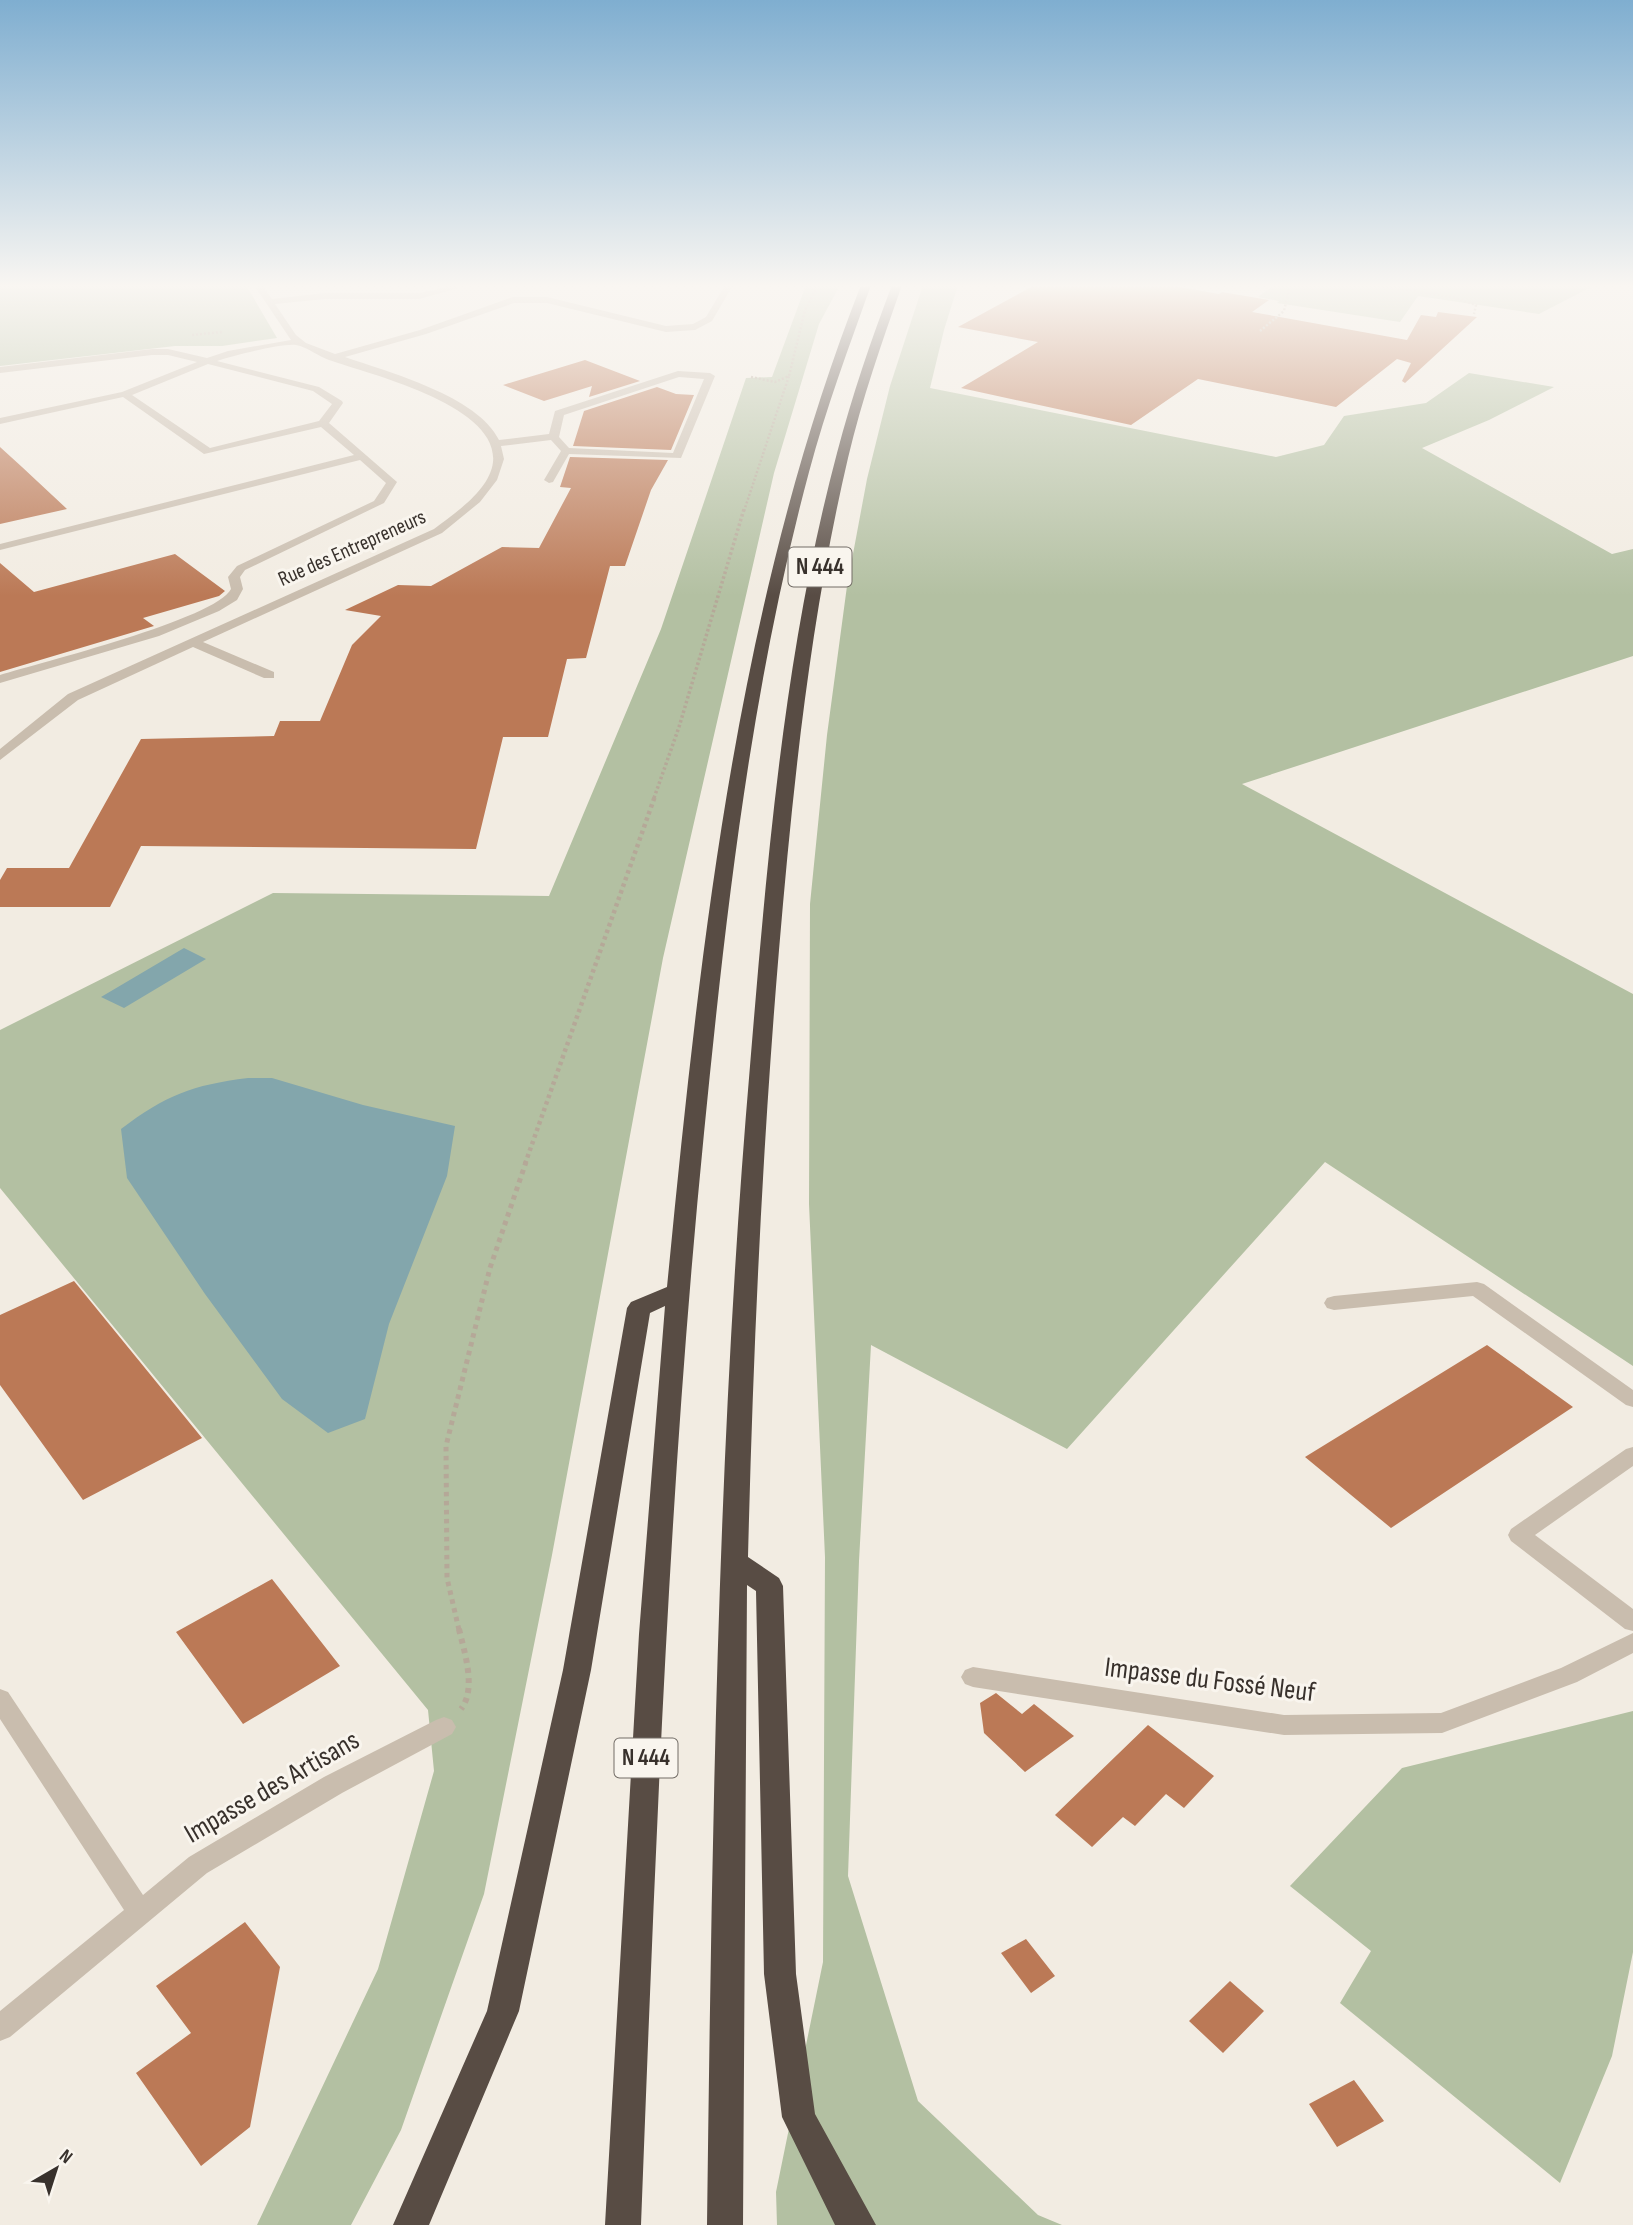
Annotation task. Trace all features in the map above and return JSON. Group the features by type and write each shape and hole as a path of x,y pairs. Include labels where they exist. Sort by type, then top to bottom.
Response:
{"highway":[{"name":"N 444","path":"623,2225 642,1826 678,1292 710,982 736,794 757,675 788,528 828,389"},
{"name":"N 444","path":"725,2225 728,1872 735,1562 754,1128 778,856 806,644 838,481 862,389"},
{"path":"411,2225 503,2011 577,1670 639,1308 678,1292"},
{"path":"735,1562 769,1586 780,1974 799,2117 850,2217 858,2225"}],"street":[{"path":"0,421 125,394 138,389"},
{"path":"125,394 208,452 323,423 338,403 315,389"},
{"path":"420,389 458,406 478,419 492,435 495,443 554,437"},
{"path":"554,437 559,413 633,389"},
{"path":"554,437 566,452 677,456 705,389"},
{"path":"0,679 155,633 215,608 233,597 237,589 234,577 241,568 378,503 393,482 323,423"},
{"name":"Rue des Entrepreneurs","path":"2,753 73,697 438,531 463,512 489,483 499,459 495,443"},
{"path":"549,480 566,452"},
{"path":"0,547 362,456"},
{"path":"192,642 269,675"},
{"path":"1334,1303 1477,1289 1633,1400"},
{"path":"1633,1455 1519,1535 1633,1622"},
{"name":"Impasse du Fossé Neuf","path":"973,1677 1284,1725 1442,1723 1569,1675 1633,1642"},
{"path":"0,1699 139,1913"},
{"name":"Impasse des Artisans","path":"0,2028 198,1865 333,1785 444,1727"}],"path":[{"path":"444,1727 466,1703 468,1670 446,1578 446,1446 490,1268 679,727 741,519 785,389"}],"green space":[{"path":"742,389 799,389 774,473 663,958 552,1555 484,1894 401,2130 351,2225 257,2225 378,1969 434,1771 428,1710 0,1188 0,1030 273,893 549,896 661,629"},
{"path":"889,389 934,389 1276,457 1324,445 1344,416 1426,403 1446,389 1550,389 1489,420 1422,448 1612,554 1633,549 1633,656 1242,784 1633,994 1633,1366 1325,1162 1067,1449 871,1345 859,1561 848,1876 918,2101 1038,2215 1062,2225 777,2225 776,2192 823,1962 825,1557 809,1204 810,904 827,735 847,586 867,479"},
{"path":"1633,1711 1633,1952 1612,2056 1560,2183 1340,2003 1371,1951 1290,1886 1402,1768"}],"water":[{"path":"184,948 206,959 124,1008 101,997"},
{"path":"248,1078 272,1078 363,1105 455,1126 447,1176 389,1324 365,1419 328,1433 282,1399 205,1294 127,1178 121,1129 180,1093 211,1084"}],"building":[{"path":"513,389 583,389 544,401"},
{"path":"591,389 615,389 589,397"},
{"path":"651,389 694,395 671,450 573,446 584,411"},
{"path":"965,389 1184,389 1131,425"},
{"path":"1246,389 1359,389 1336,407"},
{"path":"0,447 22,467 67,509 0,524"},
{"path":"570,457 668,460 651,490 625,566 610,566 586,658 567,659 548,737 503,737 476,849 141,846 110,907 0,907 0,880 7,868 69,868 141,739 274,736 280,721 320,721 352,645 381,616 345,610 398,585 431,586 502,547 539,548 571,488 560,487"},
{"path":"175,554 225,591 219,596 143,618 154,626 0,672 0,563 34,592"},
{"path":"74,1281 202,1438 83,1500 0,1385 0,1315"},
{"path":"1487,1345 1573,1407 1391,1528 1305,1457"},
{"path":"272,1579 340,1666 243,1724 176,1632"},
{"path":"996,1693 1022,1714 1034,1704 1074,1736 1025,1772 984,1733 980,1703"},
{"path":"1148,1725 1214,1776 1184,1808 1166,1794 1135,1826 1123,1817 1092,1847 1055,1815"},
{"path":"245,1922 280,1967 250,2127 201,2166 136,2073 191,2033 156,1986"},
{"path":"1026,1939 1055,1976 1031,1993 1001,1953"},
{"path":"1230,1981 1264,2011 1223,2053 1189,2021"},
{"path":"1354,2080 1384,2121 1337,2147 1309,2104"}]}
